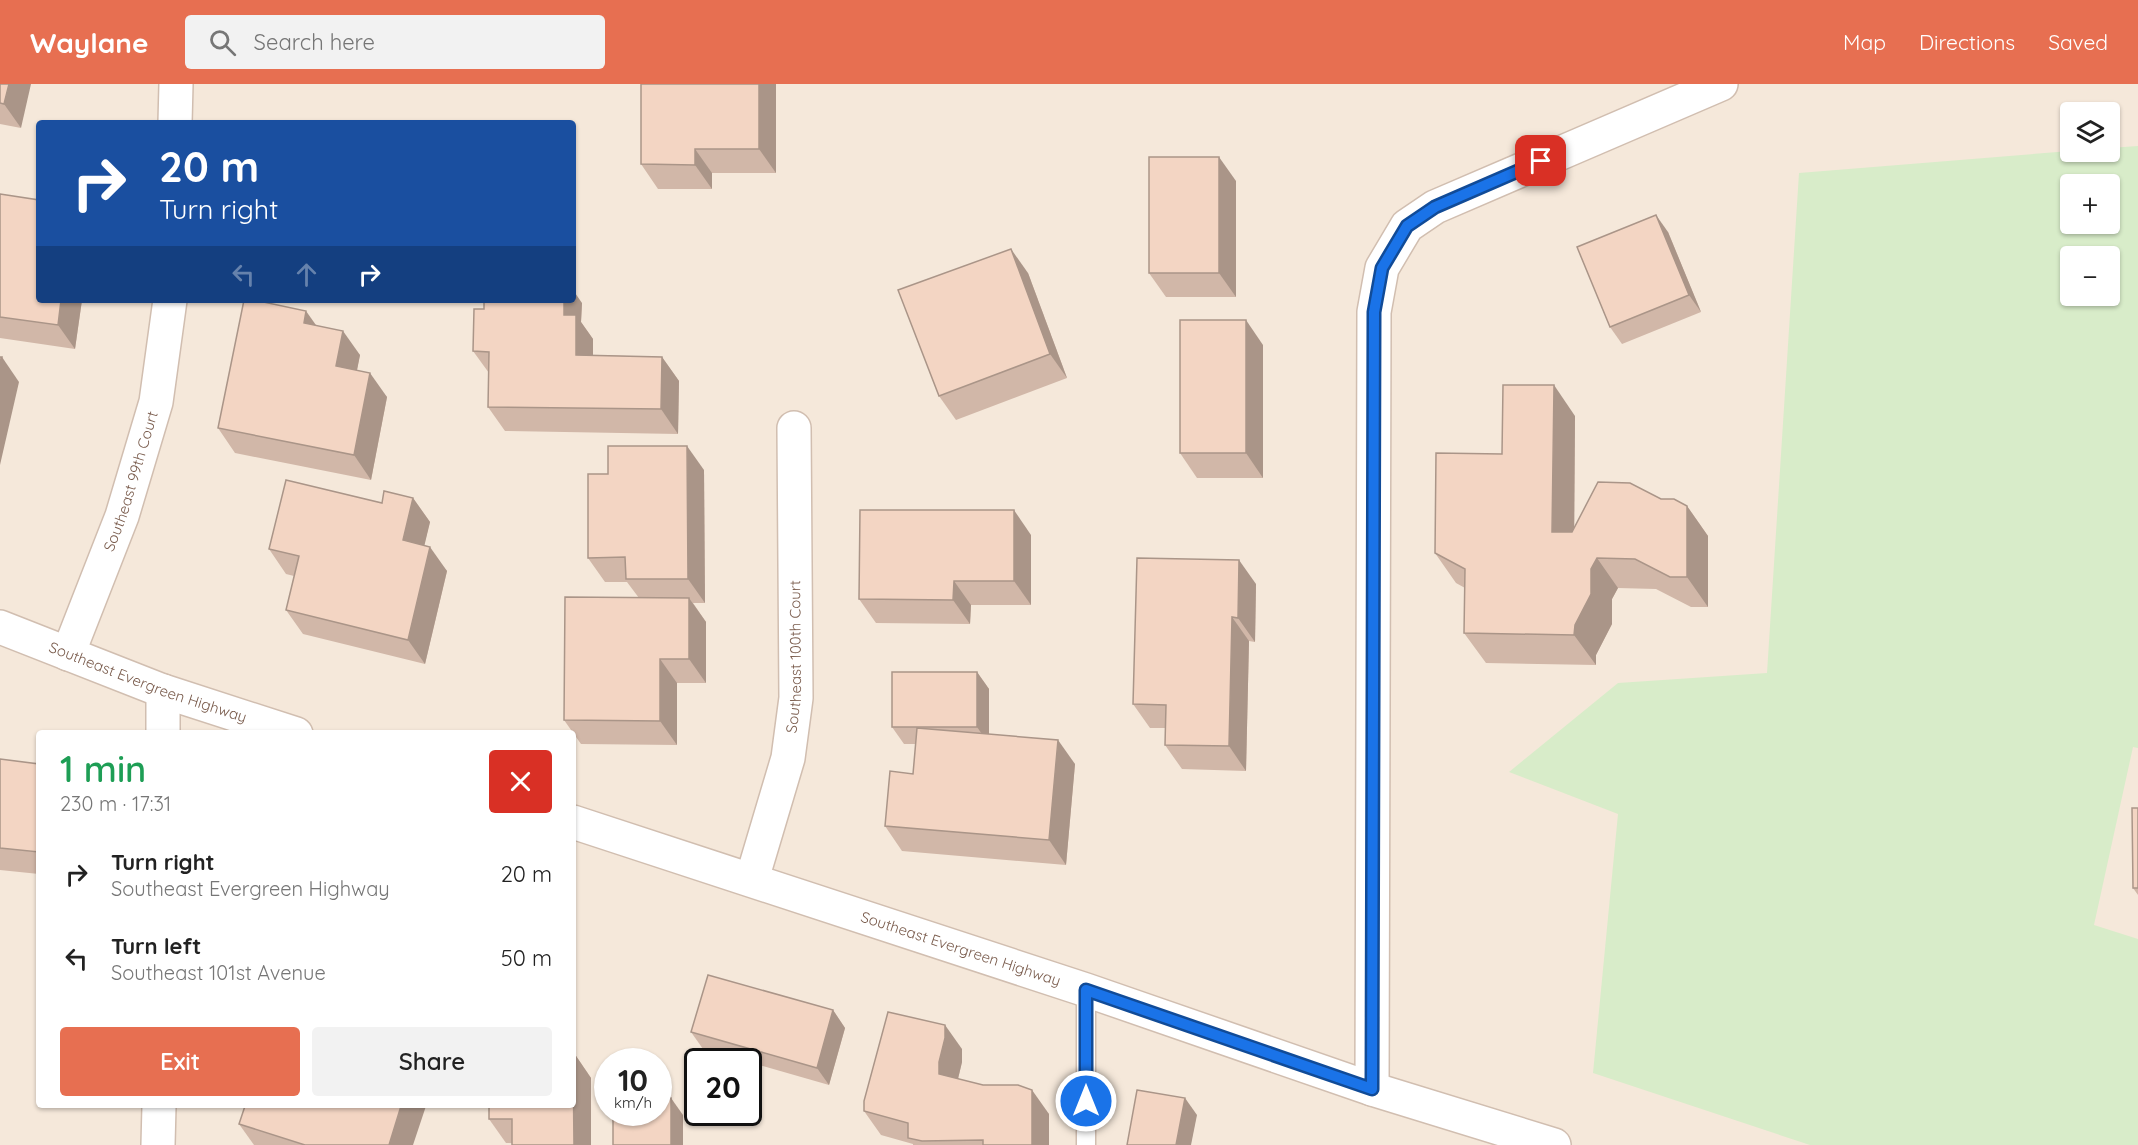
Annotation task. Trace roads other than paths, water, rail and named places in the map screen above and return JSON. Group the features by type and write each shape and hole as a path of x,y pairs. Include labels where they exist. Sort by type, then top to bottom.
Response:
{"street":[{"path":"175,120 176,84"},
{"path":"1372,1089 1374,312 1382,268 1407,226 1435,207 1721,84"},
{"name":"Southeast 99th Court","path":"68,654 122,516 156,402 170,303"},
{"name":"Southeast 100th Court","path":"752,879 788,758 796,698 794,428"},
{"name":"Southeast Evergreen Highway","path":"0,627 164,691 284,730"},
{"path":"163,730 164,691"},
{"name":"Southeast Evergreen Highway","path":"576,823 1086,990 1372,1089 1554,1145"},
{"path":"158,1145 159,1108"}],"lane":[{"path":"1086,990 1086,1145"}]}
